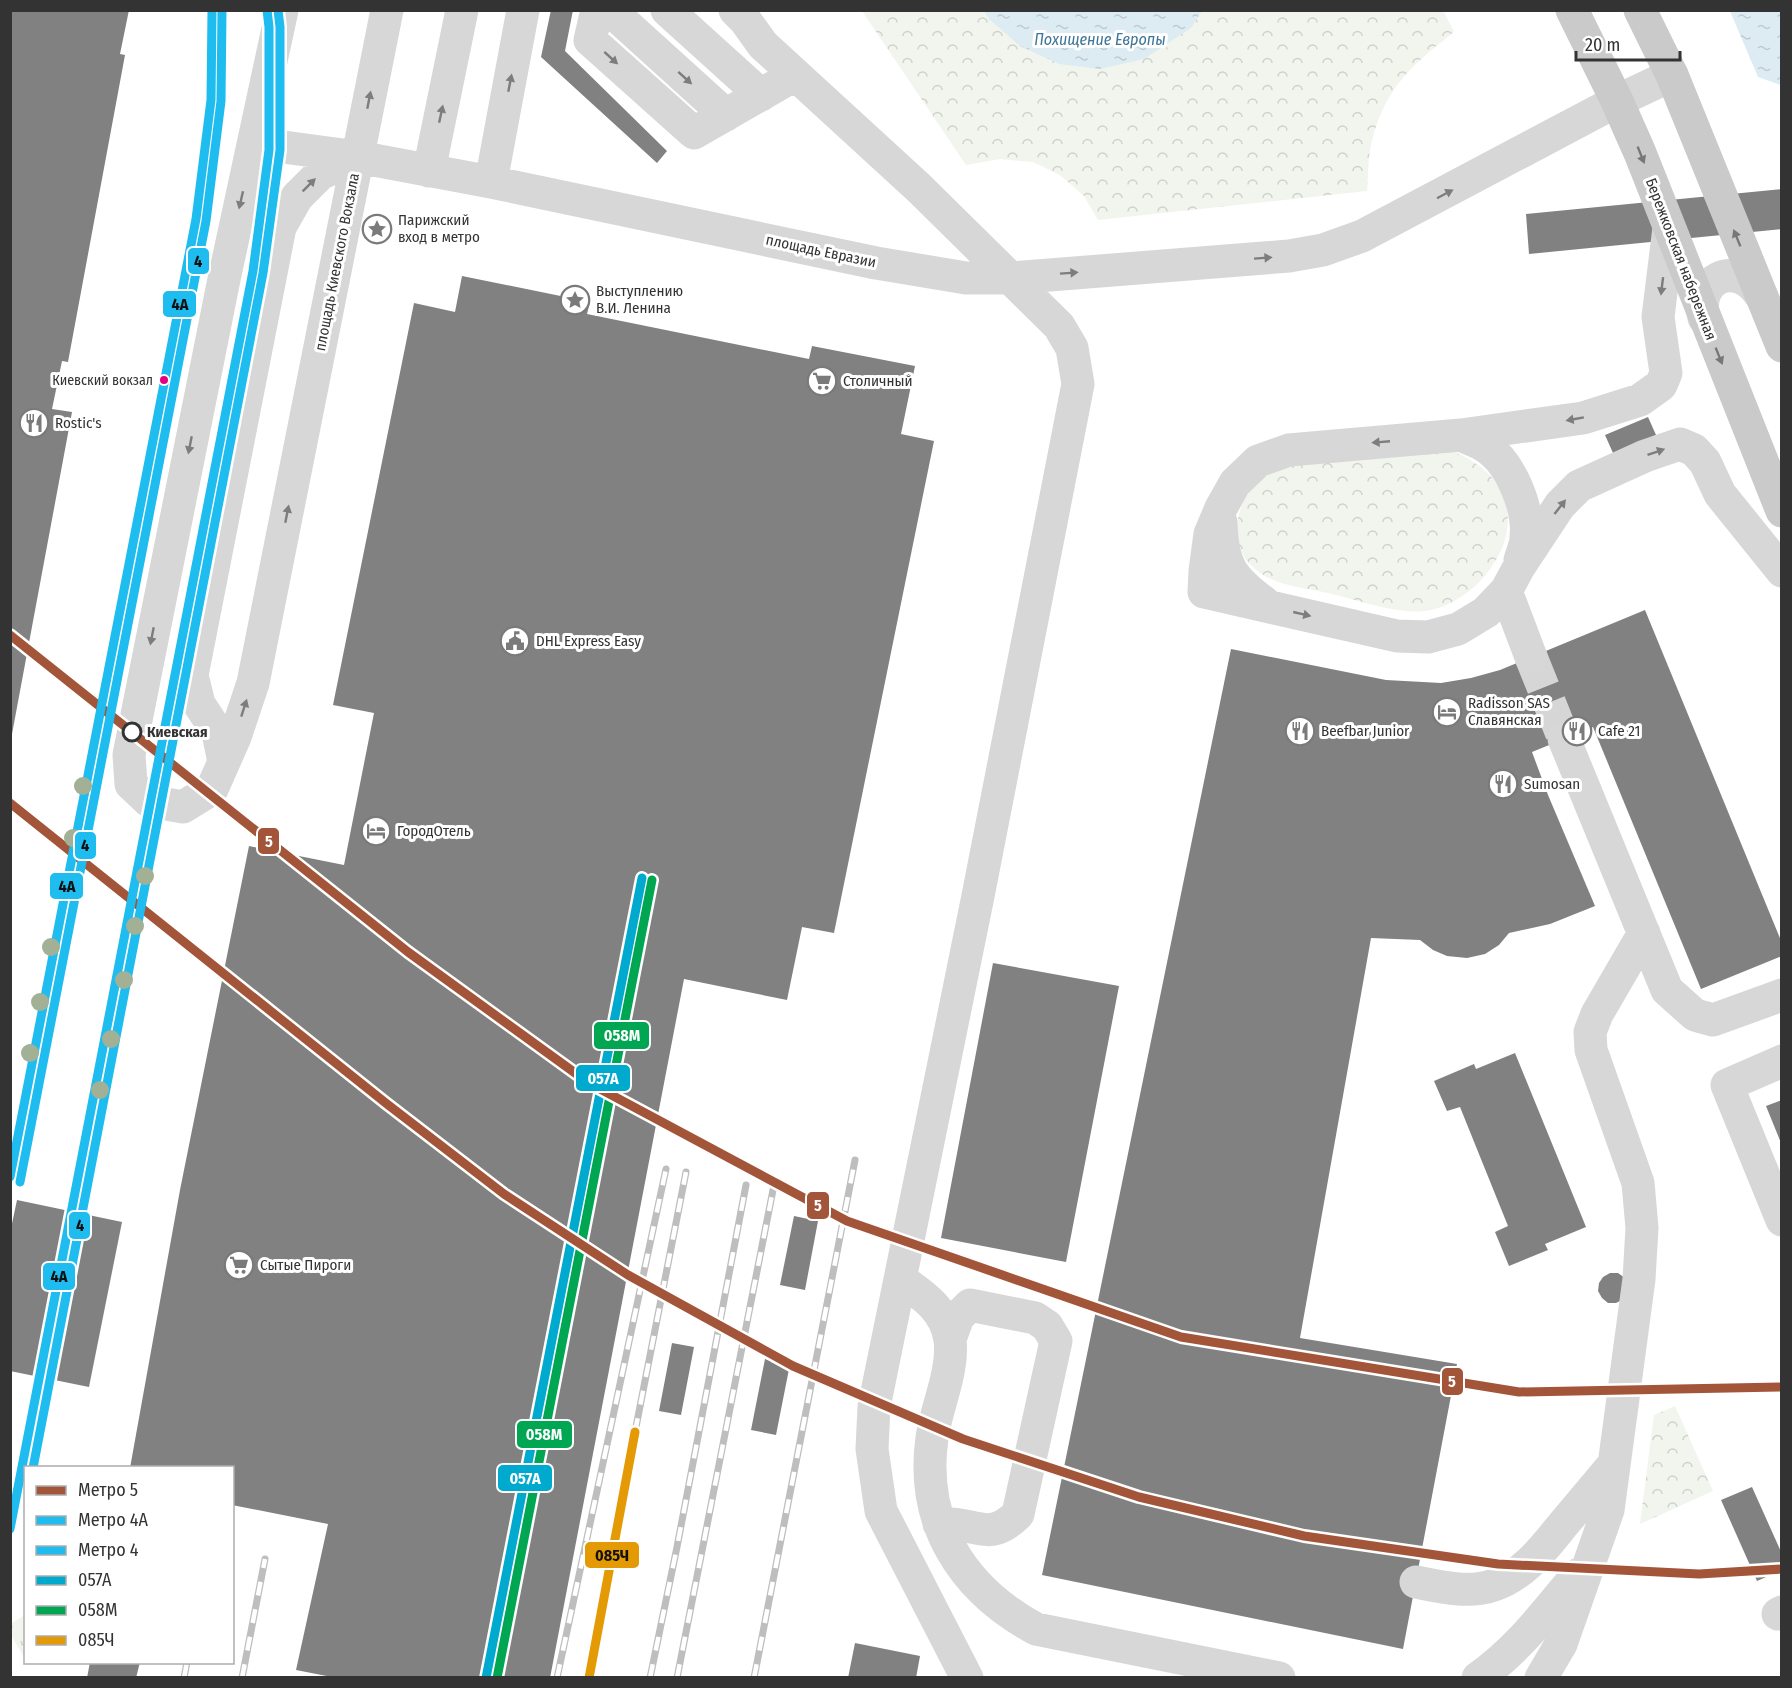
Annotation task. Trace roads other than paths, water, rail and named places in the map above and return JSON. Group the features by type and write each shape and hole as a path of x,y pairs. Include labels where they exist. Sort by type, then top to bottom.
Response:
{"main road":[{"name":"Бережковская набережная","path":"1572,10 1617,101 1782,511"},
{"path":"1640,10 1672,75 1782,346"}],"street":[{"name":"площадь Киевского Вокзала","path":"282,10 223,284 129,754 131,784 149,801 183,807 212,789 235,737 252,683 358,157"},
{"path":"358,157 387,10"},
{"path":"429,171 462,10"},
{"path":"490,182 524,10"},
{"path":"597,10 590,40 694,133 795,75"},
{"path":"610,10 726,115"},
{"path":"667,10 761,94"},
{"path":"712,10 736,32 763,45"},
{"path":"735,10 763,45 919,188 1059,326 1072,348 1078,384 969,943 874,1407 872,1449 881,1511 967,1677"},
{"name":"площадь Евразии","path":"254,142 358,157 490,182 876,263 966,278 1011,278 1289,256 1323,250 1362,236 1617,101 1672,75"},
{"name":"площадь Киевского Вокзала","path":"224,762 218,733 199,704 192,675 280,227 297,197 320,174 358,157"},
{"path":"1669,228 1658,317 1666,373 1661,386 1640,400 1583,418 1461,435 1289,450 1258,461 1235,483 1210,534 1204,592 1397,636 1428,637 1458,629 1486,612 1512,579 1560,505 1579,486 1645,456 1680,444 1694,450 1705,462 1720,494 1782,571"},
{"path":"1704,318 1701,306 1703,295 1709,285 1719,278 1730,275 1742,277 1752,283 1759,293"},
{"path":"1461,435 1487,447 1506,467 1517,487 1522,504 1526,537 1512,579 1531,657"},
{"path":"1564,739 1667,990 1695,1015 1713,1020 1782,995"},
{"path":"1541,1677 1561,1644 1608,1510 1639,1279 1642,1228 1638,1184 1591,1050 1590,1032 1597,1014 1644,933"},
{"path":"1782,1061 1727,1085 1782,1220"},
{"path":"900,1279 930,1299 942,1315 950,1339 950,1359 932,1438 930,1476 934,1510 946,1542 961,1566 980,1588 1017,1619 1036,1629 1279,1677"},
{"path":"939,1524 953,1522 992,1531 1008,1524 1018,1514 1056,1341 1047,1326 1035,1318 970,1305 958,1317 950,1339"},
{"path":"1416,1582 1467,1589 1493,1585 1515,1575 1536,1557 1614,1464"},
{"path":"1478,1677 1496,1665 1527,1635 1592,1557"}],"water":[{"name":"Похищение Европы","path":"984,11 1202,11 1191,28 1144,59 1100,69 1059,64 1020,46 989,19"},
{"path":"1730,11 1781,11 1781,85 1758,77"}],"tunnel":[{"path":"1531,657 1564,739"}],"railway":[{"path":"754,1678 855,1160"},
{"path":"557,1678 666,1169"},
{"path":"635,1432 686,1172"},
{"path":"650,1678 746,1185"},
{"path":"677,1678 773,1190"},
{"path":"242,1678 265,1559"},
{"path":"184,1678 187,1664"}],"metro line":[{"name":"4А","path":"10,1177 196,219 211,100 212,10"},
{"name":"4","path":"20,1182 206,221 221,101 222,10"},
{"name":"4А","path":"10,1529 253,271 269,150 267,10"},
{"name":"4","path":"33,1466 263,273 280,150 278,10"},
{"name":"5","path":"10,635 408,952 589,1083 847,1221 1181,1337 1519,1392 1782,1387"},
{"name":"5","path":"10,803 387,1104 504,1194 628,1275 793,1366 963,1439 1139,1497 1304,1536 1498,1564 1699,1574 1782,1569"}],"place":[{"name":"Парижский вход в метро","path":"377,229"},
{"name":"Выступлению В.И. Ленина","path":"575,300"},
{"name":"Киевский вокзал","path":"164,380"},
{"name":"Столичный","path":"822,381"},
{"name":"Rostic's","path":"34,423"},
{"name":"DHL Express Easy","path":"515,641"},
{"name":"Radisson SAS Славянская","path":"1447,712"},
{"name":"Beefbar Junior","path":"1300,731"},
{"name":"Cafe 21","path":"1577,731"},
{"name":"Киевская","path":"132,732"},
{"name":"Sumosan","path":"1503,784"},
{"name":"ГородОтель","path":"376,831"},
{"name":"Сытые Пироги","path":"239,1265"}]}
